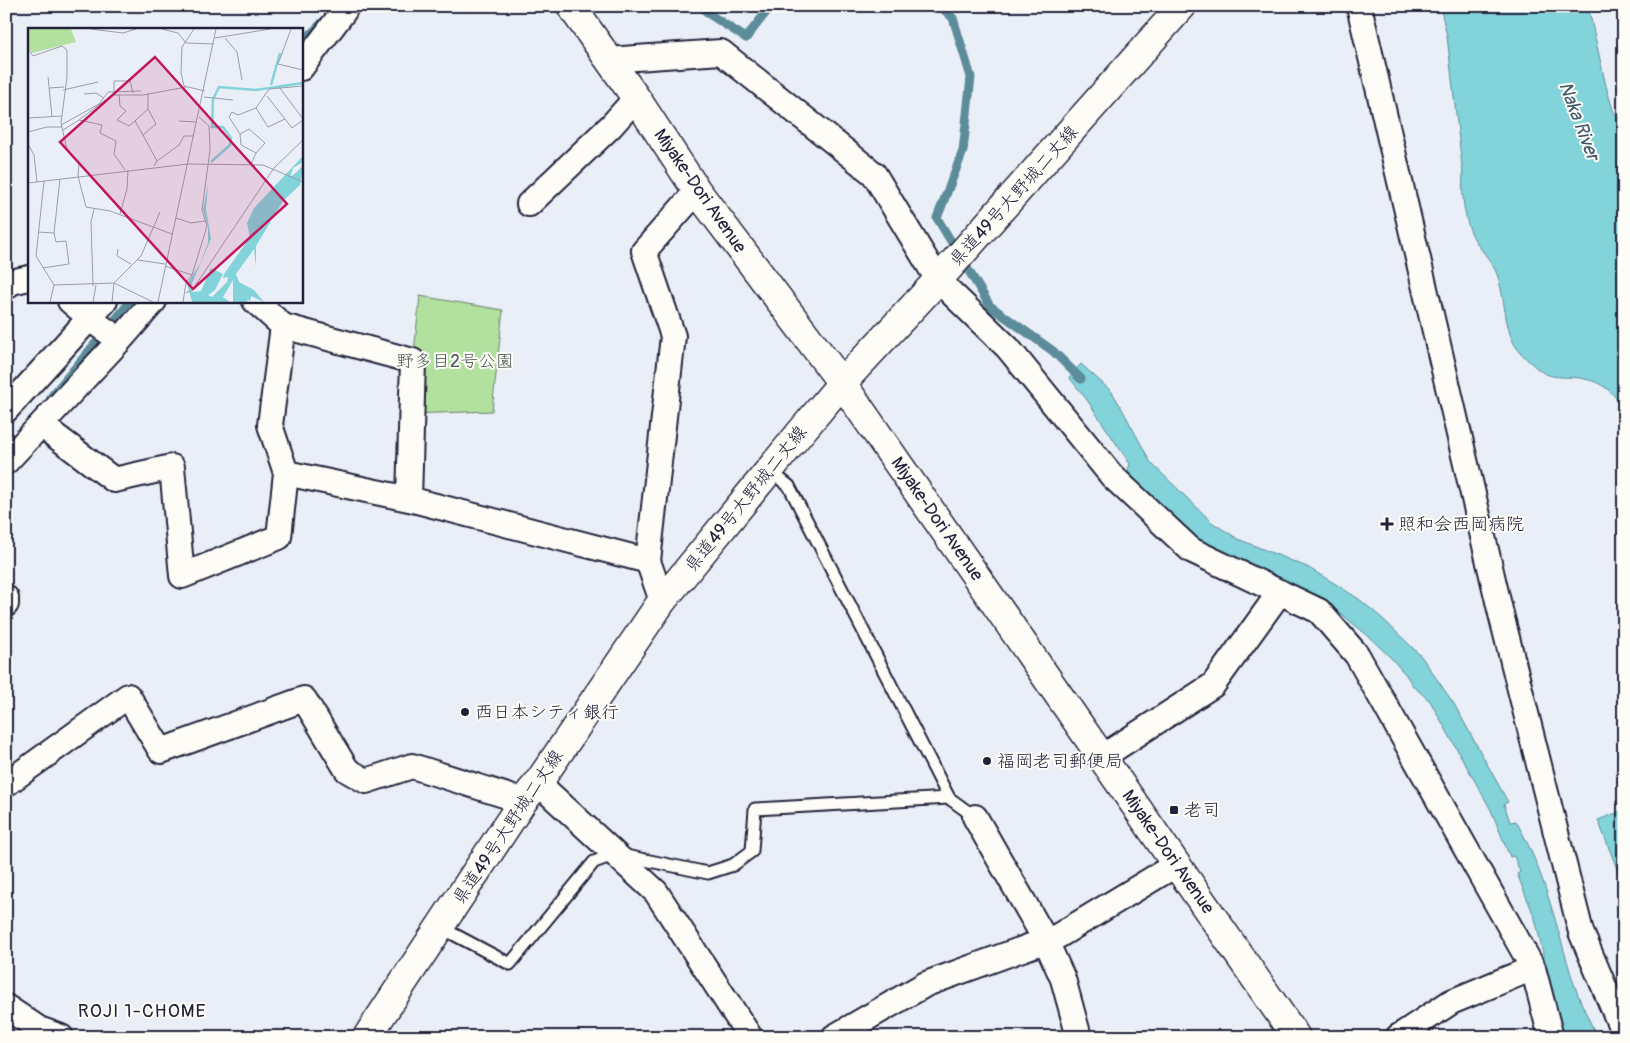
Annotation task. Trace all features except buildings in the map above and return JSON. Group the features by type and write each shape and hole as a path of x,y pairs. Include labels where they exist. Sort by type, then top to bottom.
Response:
{"main road":[{"name":"Miyake-Dori Avenue","path":"571,6 636,98 697,191 842,383 1296,1037"},
{"name":"県道49号大野城二丈線","path":"367,1037 662,601 842,383 944,275 1182,6"}],"street":[{"path":"302,67 346,6"},
{"path":"1359,6 1501,614 1579,922 1624,1034"},
{"path":"608,60 720,52 874,174 944,275 1008,348 1112,476 1191,550 1319,611 1357,655 1533,968 1551,1037"},
{"path":"529,204 611,126 636,98"},
{"path":"662,601 648,561 673,336 644,251 697,191"},
{"path":"6,287 11,282 28,278"},
{"path":"72,302 99,315 120,340"},
{"path":"6,462 153,302"},
{"path":"256,302 283,326 413,361 409,499"},
{"path":"6,410 99,315"},
{"path":"42,425 114,480 172,467 182,576 279,537 286,472 270,425 283,326"},
{"path":"286,472 409,499 648,561"},
{"path":"1102,757 1213,686 1280,592"},
{"path":"6,598 6,604"},
{"path":"6,784 128,696 162,751 304,699 347,770 366,781 412,766 531,792 616,854 656,892 750,1037"},
{"path":"975,817 1046,941 1063,979 1080,1037"},
{"path":"834,1037 926,984 1058,936 1177,864"},
{"path":"1398,1037 1451,1002 1533,968"},
{"path":"6,1007 39,1030 61,1037"}],"lane":[{"path":"770,471 789,486 949,798 975,817"},
{"path":"440,927 510,964 594,862 616,854 708,873 733,865 752,850 755,809 949,798"}],"green space":[{"name":"野多目2号公園","path":"420,296 503,310 492,411 411,414 413,361"}],"water":[{"name":"Naka River","path":"1440,6 1588,6 1613,110 1624,127 1624,416 1619,402 1605,387 1585,379 1543,373 1526,359 1513,341 1497,274 1474,238 1465,212 1463,175 1447,36"},
{"path":"1081,364 1112,392 1151,463 1213,523 1238,539 1307,567 1334,583 1359,599 1383,619 1421,656 1454,704 1508,802 1504,804 1510,822 1516,821 1535,861 1550,901 1576,991 1597,1037 1561,1037 1546,991 1546,967 1535,918 1517,874 1520,872 1514,856 1510,857 1491,810 1430,701 1413,686 1391,658 1367,635 1335,609 1200,547 1126,475 1130,464 1087,400 1069,377"},
{"path":"1624,810 1624,887 1598,820"}],"waterway":[{"path":"701,6 709,14 746,38 771,6"},
{"path":"940,6 953,18 971,77 963,151 937,218 990,306 1053,351 1081,379"},
{"path":"302,43 324,21"},
{"path":"51,397 130,302"}],"place":[{"name":"照和会西岡病院","path":"1387,524"},
{"name":"西日本シティ銀行","path":"465,712"},
{"name":"福岡老司郵便局","path":"987,761"},
{"name":"老司","path":"1174,810"}],"district":[{"name":"ROJI 1-CHOME","path":"142,1011"}]}
